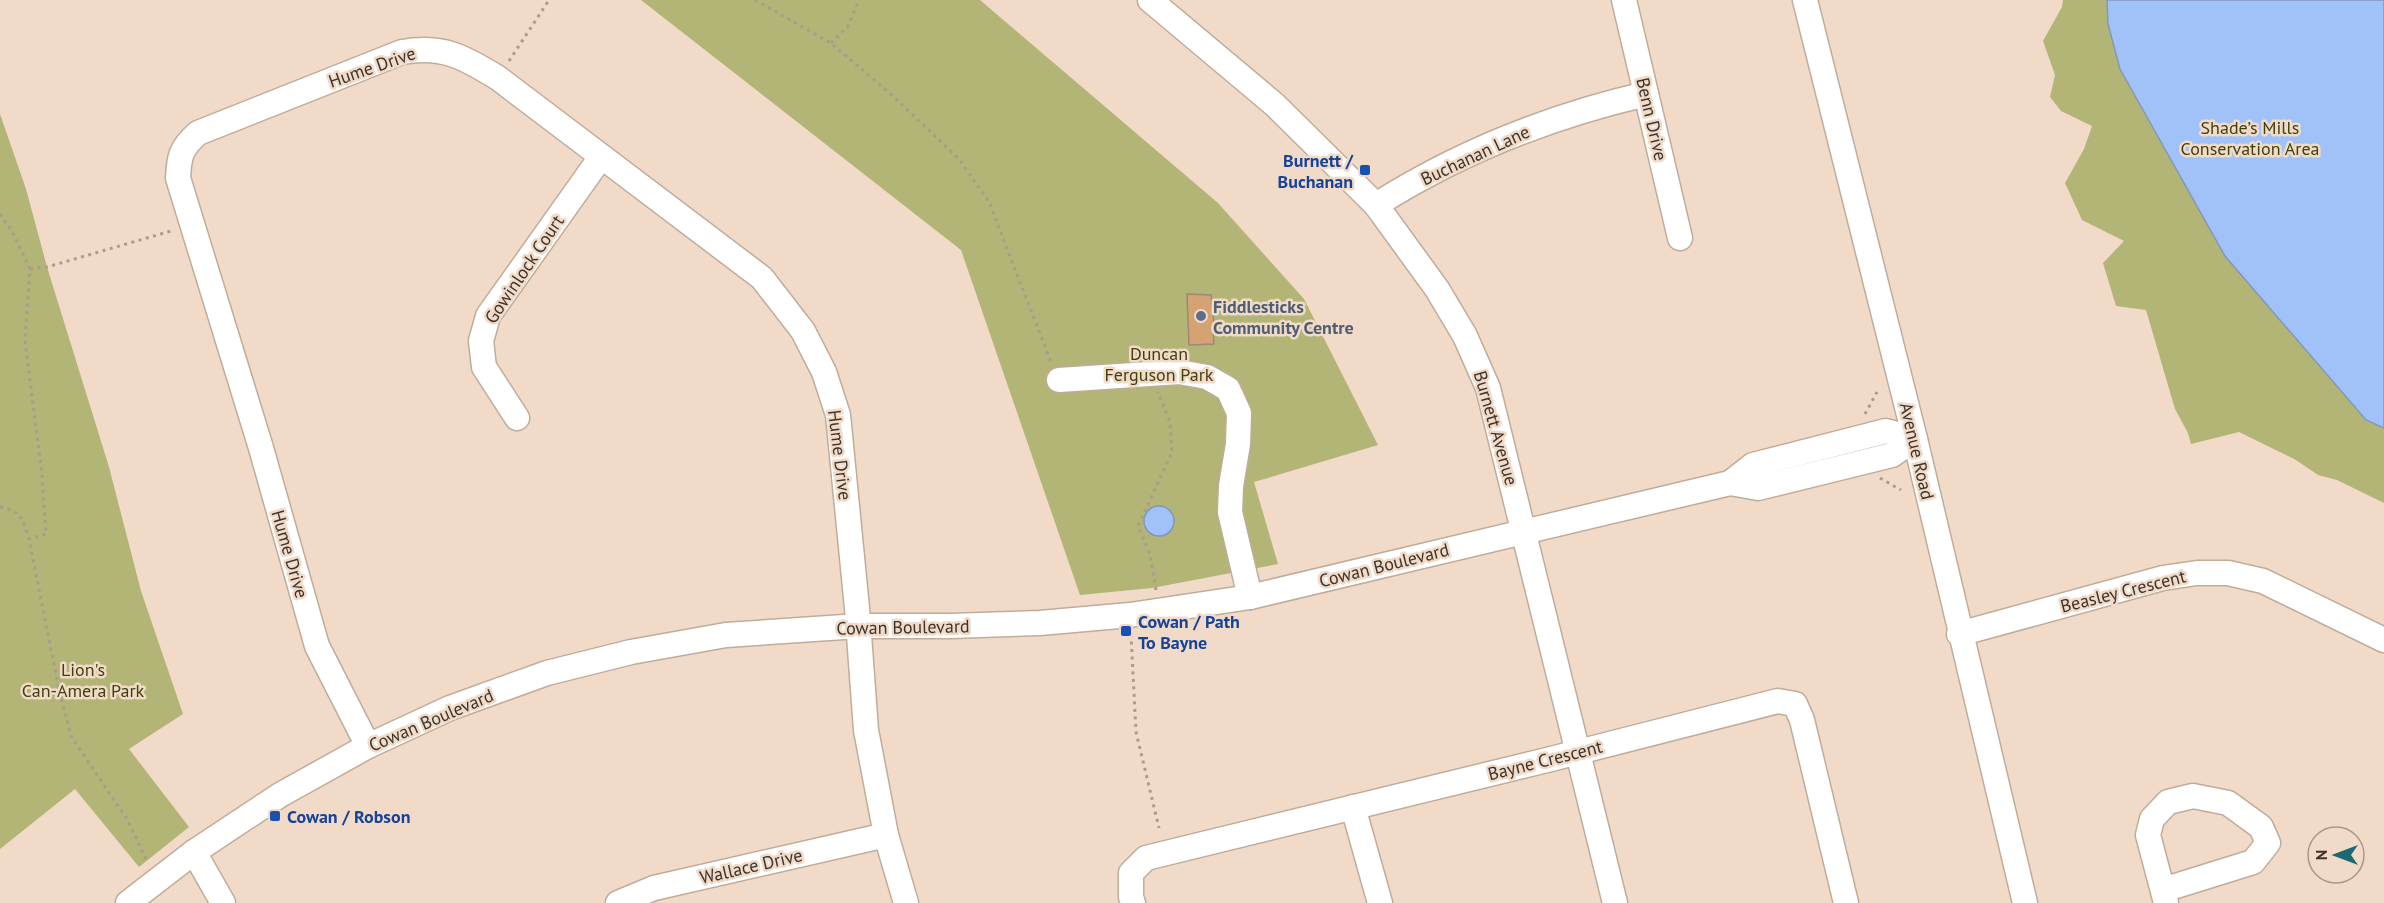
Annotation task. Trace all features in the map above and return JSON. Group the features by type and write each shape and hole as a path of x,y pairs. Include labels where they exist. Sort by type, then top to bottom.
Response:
{"street":[{"name":"Burnett Avenue","path":"1150,0 1275,105 1376,205 1437,289 1465,336 1488,388 1615,903"},
{"name":"Benn Drive","path":"1624,0 1680,238"},
{"name":"Avenue Road","path":"1806,0 1915,439 1959,633 2025,903"},
{"name":"Hume Drive","path":"368,746 317,646 261,448 178,178 179,161 185,144 198,133 402,52 420,49 441,50 467,59 498,78 762,278 803,332 824,372 838,415 859,626"},
{"name":"Buchanan Lane","path":"1376,205 1396,192 1505,138 1646,94"},
{"name":"Gowinlock Court","path":"517,418 484,367 481,341 488,316 601,157"},
{"path":"1059,380 1179,372 1207,377 1228,389 1239,413 1238,444 1231,486 1230,512 1250,597"},
{"name":"Cowan Boulevard","path":"128,903 194,852 280,795 368,746 450,708 547,673 631,652 726,635 859,626 1040,623 1130,615 1250,597 1730,483 1753,465 1886,431 1915,439"},
{"name":"Beasley Crescent","path":"1959,633 2163,578 2197,573 2228,573 2263,581 2384,640"},
{"path":"859,626 866,730 886,835 906,903"},
{"name":"Bayne Crescent","path":"1133,903 1131,873 1146,858 1578,752 1778,700 1795,704 1802,720 1845,903"},
{"path":"2193,796 2228,803 2261,827 2268,843 2253,862 2165,897 2148,835 2152,819 2168,802 2193,796"},
{"path":"1353,807 1380,903"},
{"name":"Wallace Drive","path":"618,903 654,888 886,835"},
{"path":"194,852 223,903"}],"path":[{"path":"509,61 549,0"},
{"path":"755,0 831,43 894,97 959,159 989,202 1059,380"},
{"path":"831,43 848,26 859,0"},
{"path":"0,214 13,233 30,269 25,340 42,475 46,534 28,539"},
{"path":"30,269 47,267 171,231"},
{"path":"1151,374 1170,422 1172,452 1138,526 1150,554 1156,590"},
{"path":"1863,419 1877,392"},
{"path":"1878,477 1901,490"},
{"path":"0,507 16,512 22,519 72,738 127,819 147,862 159,879"},
{"path":"1131,626 1136,732 1159,828"}],"green space":[{"name":"Duncan Ferguson Park","path":"641,0 980,0 1218,203 1304,299 1378,445 1254,482 1278,564 1152,588 1080,595 961,250"},
{"name":"Shade’s Mills Conservation Area","path":"2063,0 2384,0 2384,503 2337,480 2318,475 2296,460 2239,432 2191,444 2188,433 2175,409 2146,310 2116,306 2103,263 2124,241 2082,220 2065,183 2084,149 2092,126 2061,111 2050,97 2055,75 2043,41 2062,7"},
{"name":"Lion's Can-Amera Park","path":"0,114 26,189 47,267 109,467 141,591 183,714 129,749 189,827 139,867 75,789 0,849"}],"water":[{"name":"Shade’s Mills Conservation Area","path":"2107,0 2384,0 2384,428 2366,420 2225,256 2120,69 2108,24"},
{"path":"1159,506 1165,507 1173,515 1173,527 1165,535 1159,536 1153,535 1145,527 1144,521 1145,515 1153,507"}],"building":[{"name":"Fiddlesticks Community Centre","path":"1187,294 1211,295 1214,323 1218,323 1218,330 1213,330 1214,344 1189,345"}],"place":[{"name":"Burnett / Buchanan","path":"1365,170"},
{"name":"Fiddlesticks Community Centre","path":"1201,316"},
{"name":"Cowan / Path To Bayne","path":"1126,631"},
{"name":"Cowan / Robson","path":"275,816"}]}
